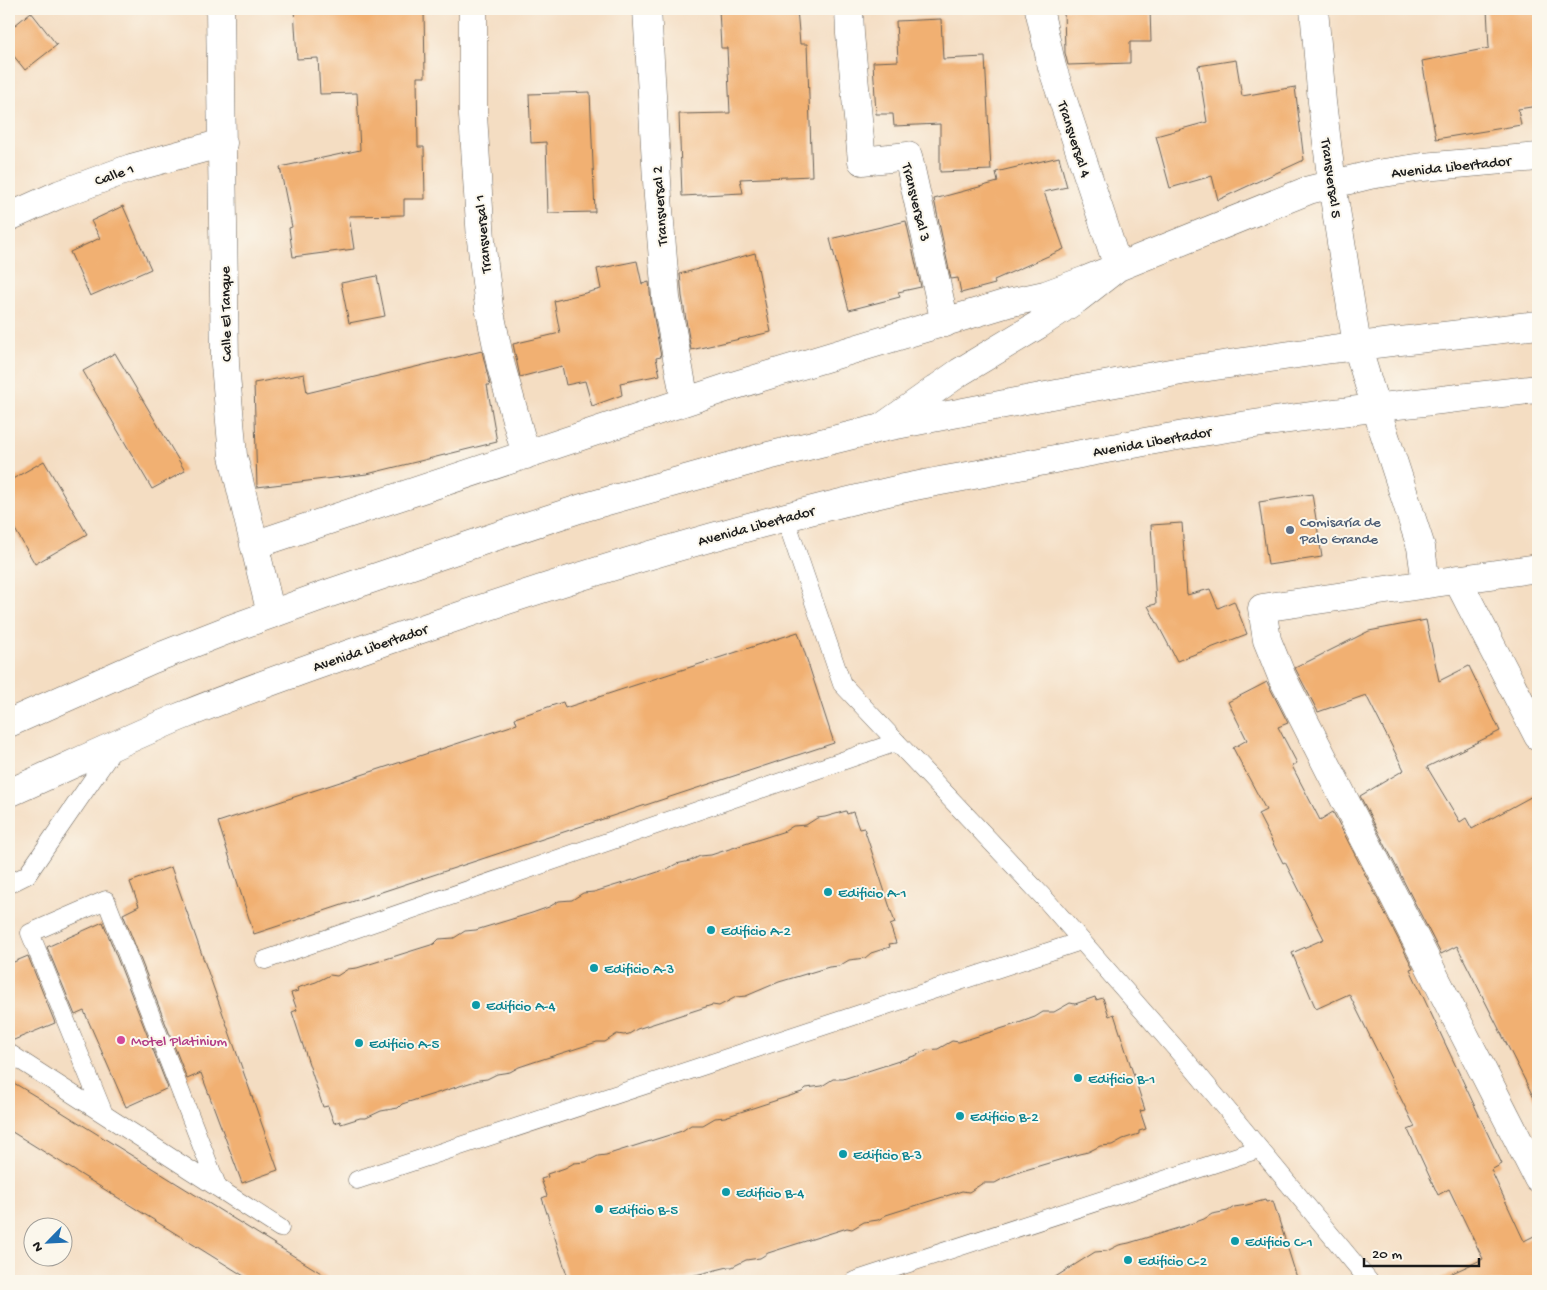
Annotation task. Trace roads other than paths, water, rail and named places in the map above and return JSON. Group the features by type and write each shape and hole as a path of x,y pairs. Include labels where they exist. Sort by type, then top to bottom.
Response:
{"street":[{"name":"Calle El Tanque","path":"220,9 225,364 233,456 271,614"},
{"name":"Transversal 1","path":"473,9 473,115 481,240 489,307 501,366 526,455"},
{"name":"Transversal 2","path":"647,9 666,298 685,402"},
{"name":"Transversal 3","path":"849,9 862,161 908,156 945,323"},
{"name":"Transversal 4","path":"1039,9 1052,67 1118,267"},
{"name":"Transversal 5","path":"1314,9 1322,102 1332,184 1357,346 1421,547 1426,584"},
{"name":"Calle 1","path":"9,217 60,194 131,168 222,143"},
{"name":"Avenida Libertador","path":"254,545 685,402 1008,304 1045,295 1309,190 1370,175 1423,167 1538,158"},
{"path":"881,428 960,372 1077,299 1118,267"},
{"path":"9,723 151,660 271,614 494,536 582,508 764,457 881,428 1181,371 1357,346 1538,325"},
{"name":"Avenida Libertador","path":"9,793 117,744 252,688 514,597 685,544 785,517 895,490 1192,434 1376,408 1538,389"},
{"path":"1538,568 1262,608 1267,640 1282,677 1538,1180"},
{"path":"1457,580 1538,736"}],"lane":[{"path":"785,517 842,684 1046,900 1191,1066 1369,1281"},
{"path":"265,960 897,742"},
{"path":"9,884 27,875 117,744"},
{"path":"104,1114 30,933 106,900 218,1188"},
{"path":"358,1180 1082,941"},
{"path":"9,1053 280,1228"},
{"path":"854,1281 1259,1149"}],"place":[{"name":"Comisaría de Palo Grande","path":"1290,530"},
{"name":"Edificio A-1","path":"828,892"},
{"name":"Edificio A-2","path":"711,930"},
{"name":"Edificio A-3","path":"594,968"},
{"name":"Edificio A-4","path":"476,1005"},
{"name":"Motel Platinium","path":"121,1040"},
{"name":"Edificio A-5","path":"359,1043"},
{"name":"Edificio B-1","path":"1078,1078"},
{"name":"Edificio B-2","path":"960,1116"},
{"name":"Edificio B-3","path":"843,1154"},
{"name":"Edificio B-4","path":"726,1192"},
{"name":"Edificio B-5","path":"599,1209"},
{"name":"Edificio C-1","path":"1235,1241"},
{"name":"Edificio C-2","path":"1128,1260"}]}
